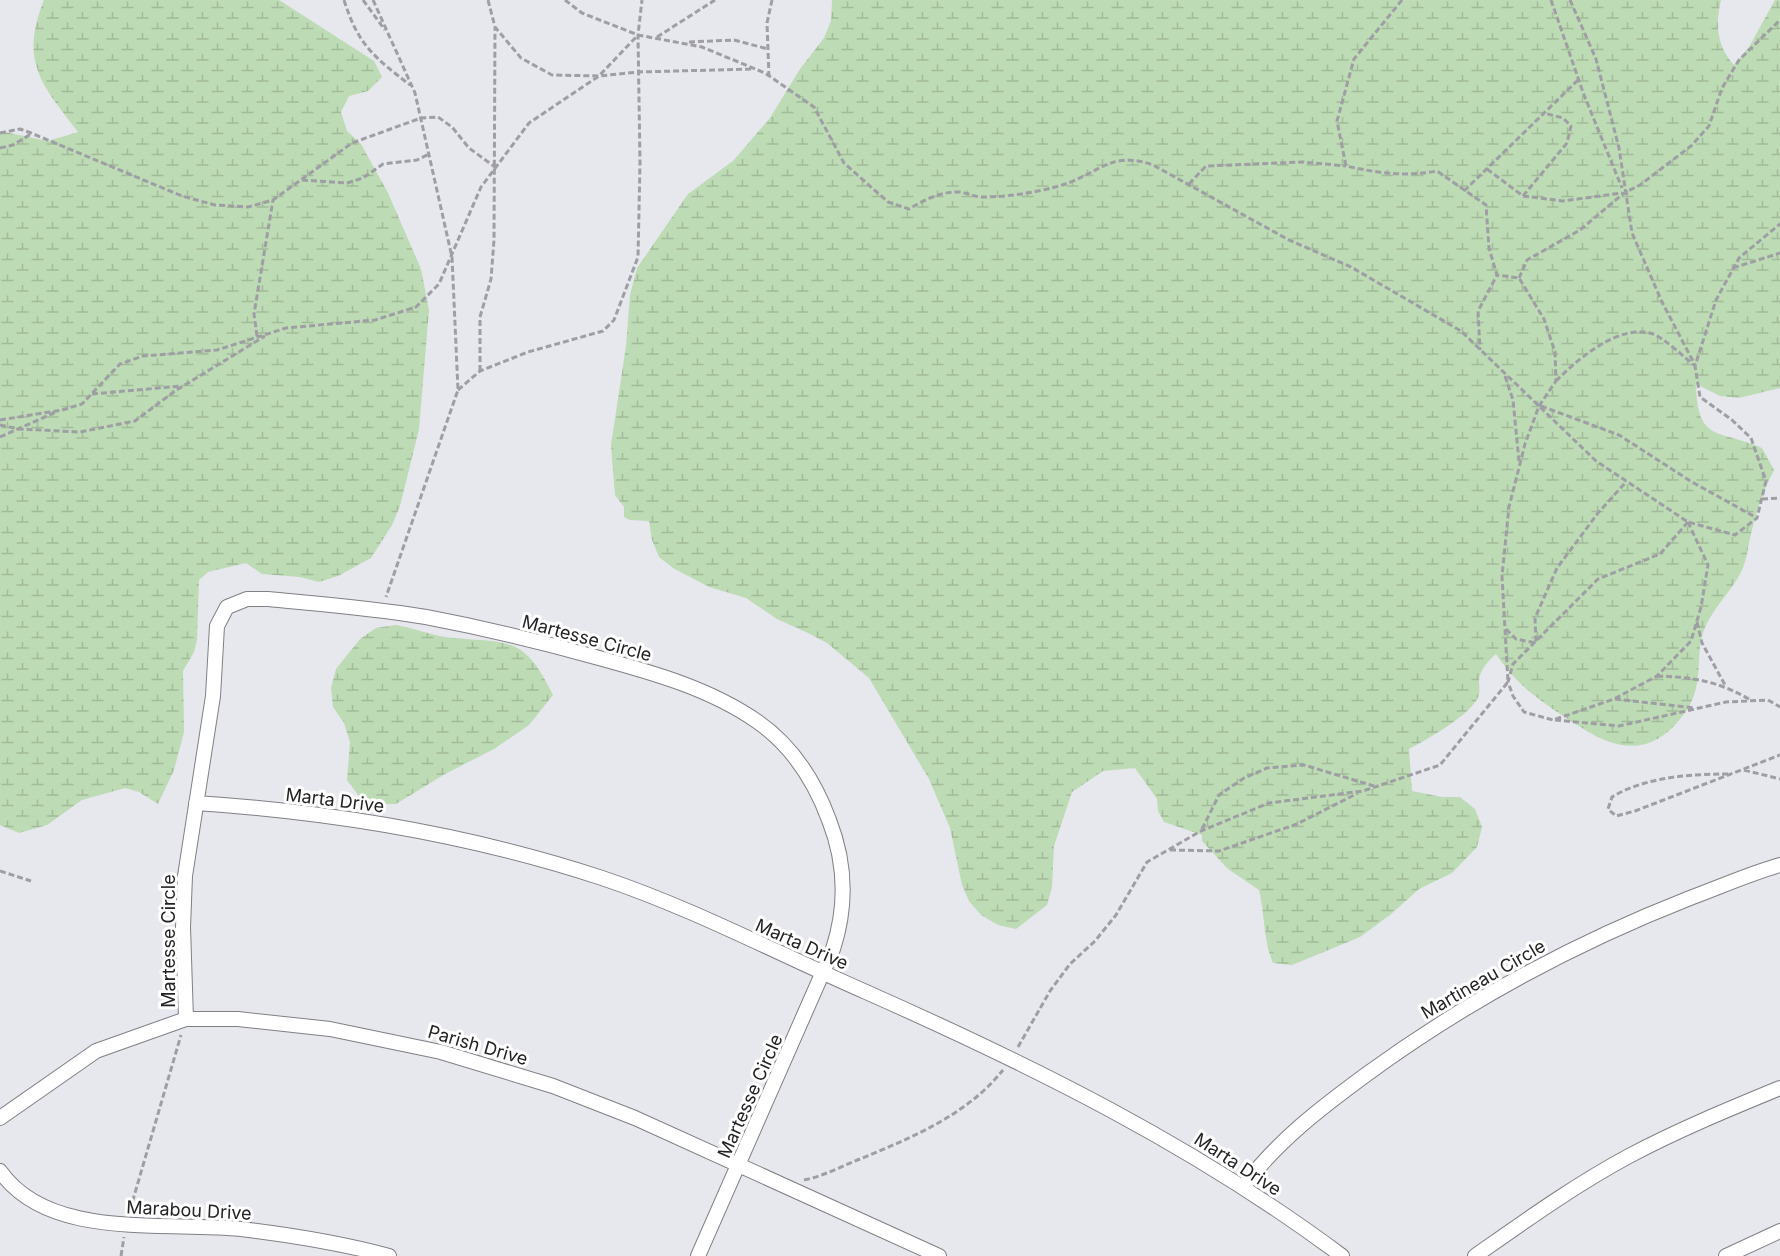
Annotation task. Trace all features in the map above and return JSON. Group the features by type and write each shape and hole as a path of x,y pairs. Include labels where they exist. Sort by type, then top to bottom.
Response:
{"street":[{"name":"Martesse Circle","path":"186,1019 184,900 213,696 217,626 227,607 247,599 268,599 381,610 534,640 640,669 719,699 765,728 791,752 806,774 825,808 839,849 843,882 841,918 823,973 740,1166 698,1256"},
{"name":"Marta Drive","path":"196,803 377,823 536,858 604,878 1012,1058 1119,1113 1243,1187 1342,1256"},
{"name":"Martineau Circle","path":"1243,1187 1260,1164 1289,1136 1344,1091 1468,1006 1589,940 1642,917 1780,865"},
{"name":"Parish Drive","path":"0,1118 96,1051 186,1019 238,1019 330,1029 441,1052 584,1098 939,1256"},
{"path":"1475,1256 1546,1206 1628,1157 1709,1117 1780,1088"},
{"name":"Marabou Drive","path":"0,1171 7,1181 27,1198 51,1210 85,1220 239,1229 290,1236 389,1256"},
{"path":"1726,1256 1780,1231"}],"path":[{"path":"344,0 350,19 371,55 411,86"},
{"path":"363,0 388,34"},
{"path":"374,0 411,86 421,118 452,257 458,390 381,610"},
{"path":"480,371 480,317 492,270 495,167 495,27 488,0"},
{"path":"565,0 582,13 638,35 702,47 769,76 814,107 844,163 888,202 909,209 943,194 961,192 980,197 1054,188 1079,180 1115,159 1135,159 1189,184 1289,240 1352,267 1461,331 1596,461 1688,522 1735,535 1758,518 1766,481 1751,438 1732,420 1700,397 1695,366 1662,302 1632,233 1619,148 1596,59 1570,0"},
{"path":"458,390 480,371 528,352 603,331 614,320 638,257 638,35 642,0"},
{"path":"655,38 715,0"},
{"path":"769,76 767,23 772,0"},
{"path":"1346,166 1337,121 1354,59 1402,0"},
{"path":"1551,0 1579,80 1624,192"},
{"path":"1487,169 1523,196 1563,201 1624,192 1640,185 1692,146 1709,126 1722,88 1739,60 1780,20"},
{"path":"495,27 521,58 552,75 599,76 639,72 754,69"},
{"path":"0,422 82,404 120,364 143,356 217,350 286,328 375,320 416,307 439,284 481,187 529,123 599,76 638,35"},
{"path":"681,43 734,40 768,49"},
{"path":"1464,191 1579,80"},
{"path":"1523,196 1567,143 1570,126 1563,118 1544,113"},
{"path":"0,133 20,129 182,196 215,205 248,207 273,200 352,143 421,118 438,117 452,126 469,148 495,167"},
{"path":"0,148 13,145 31,133"},
{"path":"300,180 347,183 363,178 383,164 417,159 429,154"},
{"path":"1189,184 1206,166 1303,162 1346,166 1387,175 1415,175 1437,171 1486,205 1489,248 1497,275 1478,311 1480,350"},
{"path":"1519,278 1527,260 1580,230 1624,192"},
{"path":"257,336 254,314 273,200"},
{"path":"1695,366 1716,300 1733,268 1739,258 1780,224"},
{"path":"1733,268 1780,253"},
{"path":"1497,275 1519,278"},
{"path":"1519,278 1544,319 1555,352 1556,381"},
{"path":"0,422 18,429 80,432 135,421 183,386 269,333"},
{"path":"1695,366 1653,334 1623,334 1582,355 1556,381 1539,406 1509,507 1502,576 1508,682 1513,696 1524,712 1553,720 1619,726 1726,702 1768,700 1780,707"},
{"path":"1504,374 1513,400 1520,464"},
{"path":"90,394 183,386"},
{"path":"1539,406 1619,435 1692,482 1758,518"},
{"path":"0,437 62,410"},
{"path":"1536,642 1535,618 1557,568 1598,513 1626,482"},
{"path":"1762,499 1780,498"},
{"path":"1553,720 1614,699 1657,676 1691,641 1708,565 1688,522"},
{"path":"782,1185 814,1178 944,1121 987,1090 1012,1058 1050,991 1070,964 1095,941 1116,915 1147,862 1201,831 1269,803 1363,790 1440,765 1508,682 1513,664 1598,579 1660,554 1688,522"},
{"path":"1696,621 1702,644 1725,685"},
{"path":"1505,628 1516,639 1536,642"},
{"path":"1657,676 1688,676 1725,685 1751,701"},
{"path":"1614,699 1697,708"},
{"path":"1728,774 1700,774 1627,788 1612,797 1608,809 1616,816 1663,801 1780,755"},
{"path":"1201,831 1220,795 1244,778 1267,768 1304,765 1374,787"},
{"path":"1743,769 1780,779"},
{"path":"1168,850 1219,851 1297,824 1363,790"},
{"path":"0,872 31,881"},
{"path":"121,1256 126,1224 186,1019"}],"green space":[{"path":"44,0 279,0 374,61 382,77 368,91 349,96 341,112 347,131 361,144 388,193 421,269 429,310 419,429 400,506 392,525 371,558 338,576 319,582 300,577 262,574 246,563 208,572 199,580 197,640 194,652 183,671 184,732 174,770 158,804 139,792 125,788 82,800 47,825 19,833 0,825 0,131 48,141 78,132 45,86 34,57 37,22"},
{"path":"832,0 1721,0 1718,18 1719,35 1728,58 1734,65 1749,47 1775,0 1780,0 1780,388 1739,398 1720,396 1696,384 1697,403 1706,426 1723,435 1762,448 1774,470 1758,510 1742,570 1705,627 1696,688 1686,711 1678,722 1663,735 1651,742 1639,745 1627,746 1602,739 1532,694 1514,677 1496,654 1482,670 1479,677 1479,695 1468,710 1448,726 1409,749 1412,791 1442,797 1460,797 1475,809 1482,827 1477,847 1452,873 1419,889 1390,915 1360,937 1292,965 1273,963 1267,945 1259,890 1228,869 1202,841 1202,835 1164,822 1158,811 1157,799 1135,768 1103,771 1072,792 1054,846 1052,887 1047,905 1016,929 998,925 981,915 969,901 962,885 950,828 929,779 869,678 827,643 777,619 746,598 709,587 673,568 659,557 652,540 649,521 630,520 624,517 624,507 615,495 611,445 626,346 630,295 637,268 688,194 733,161 770,118 800,69 824,38 831,21"},
{"path":"396,625 440,636 504,643 515,647 525,653 534,663 553,695 529,725 494,749 445,774 396,804 375,804 359,796 347,780 350,742 344,723 333,707 331,688 336,669 360,639 376,628"}]}
